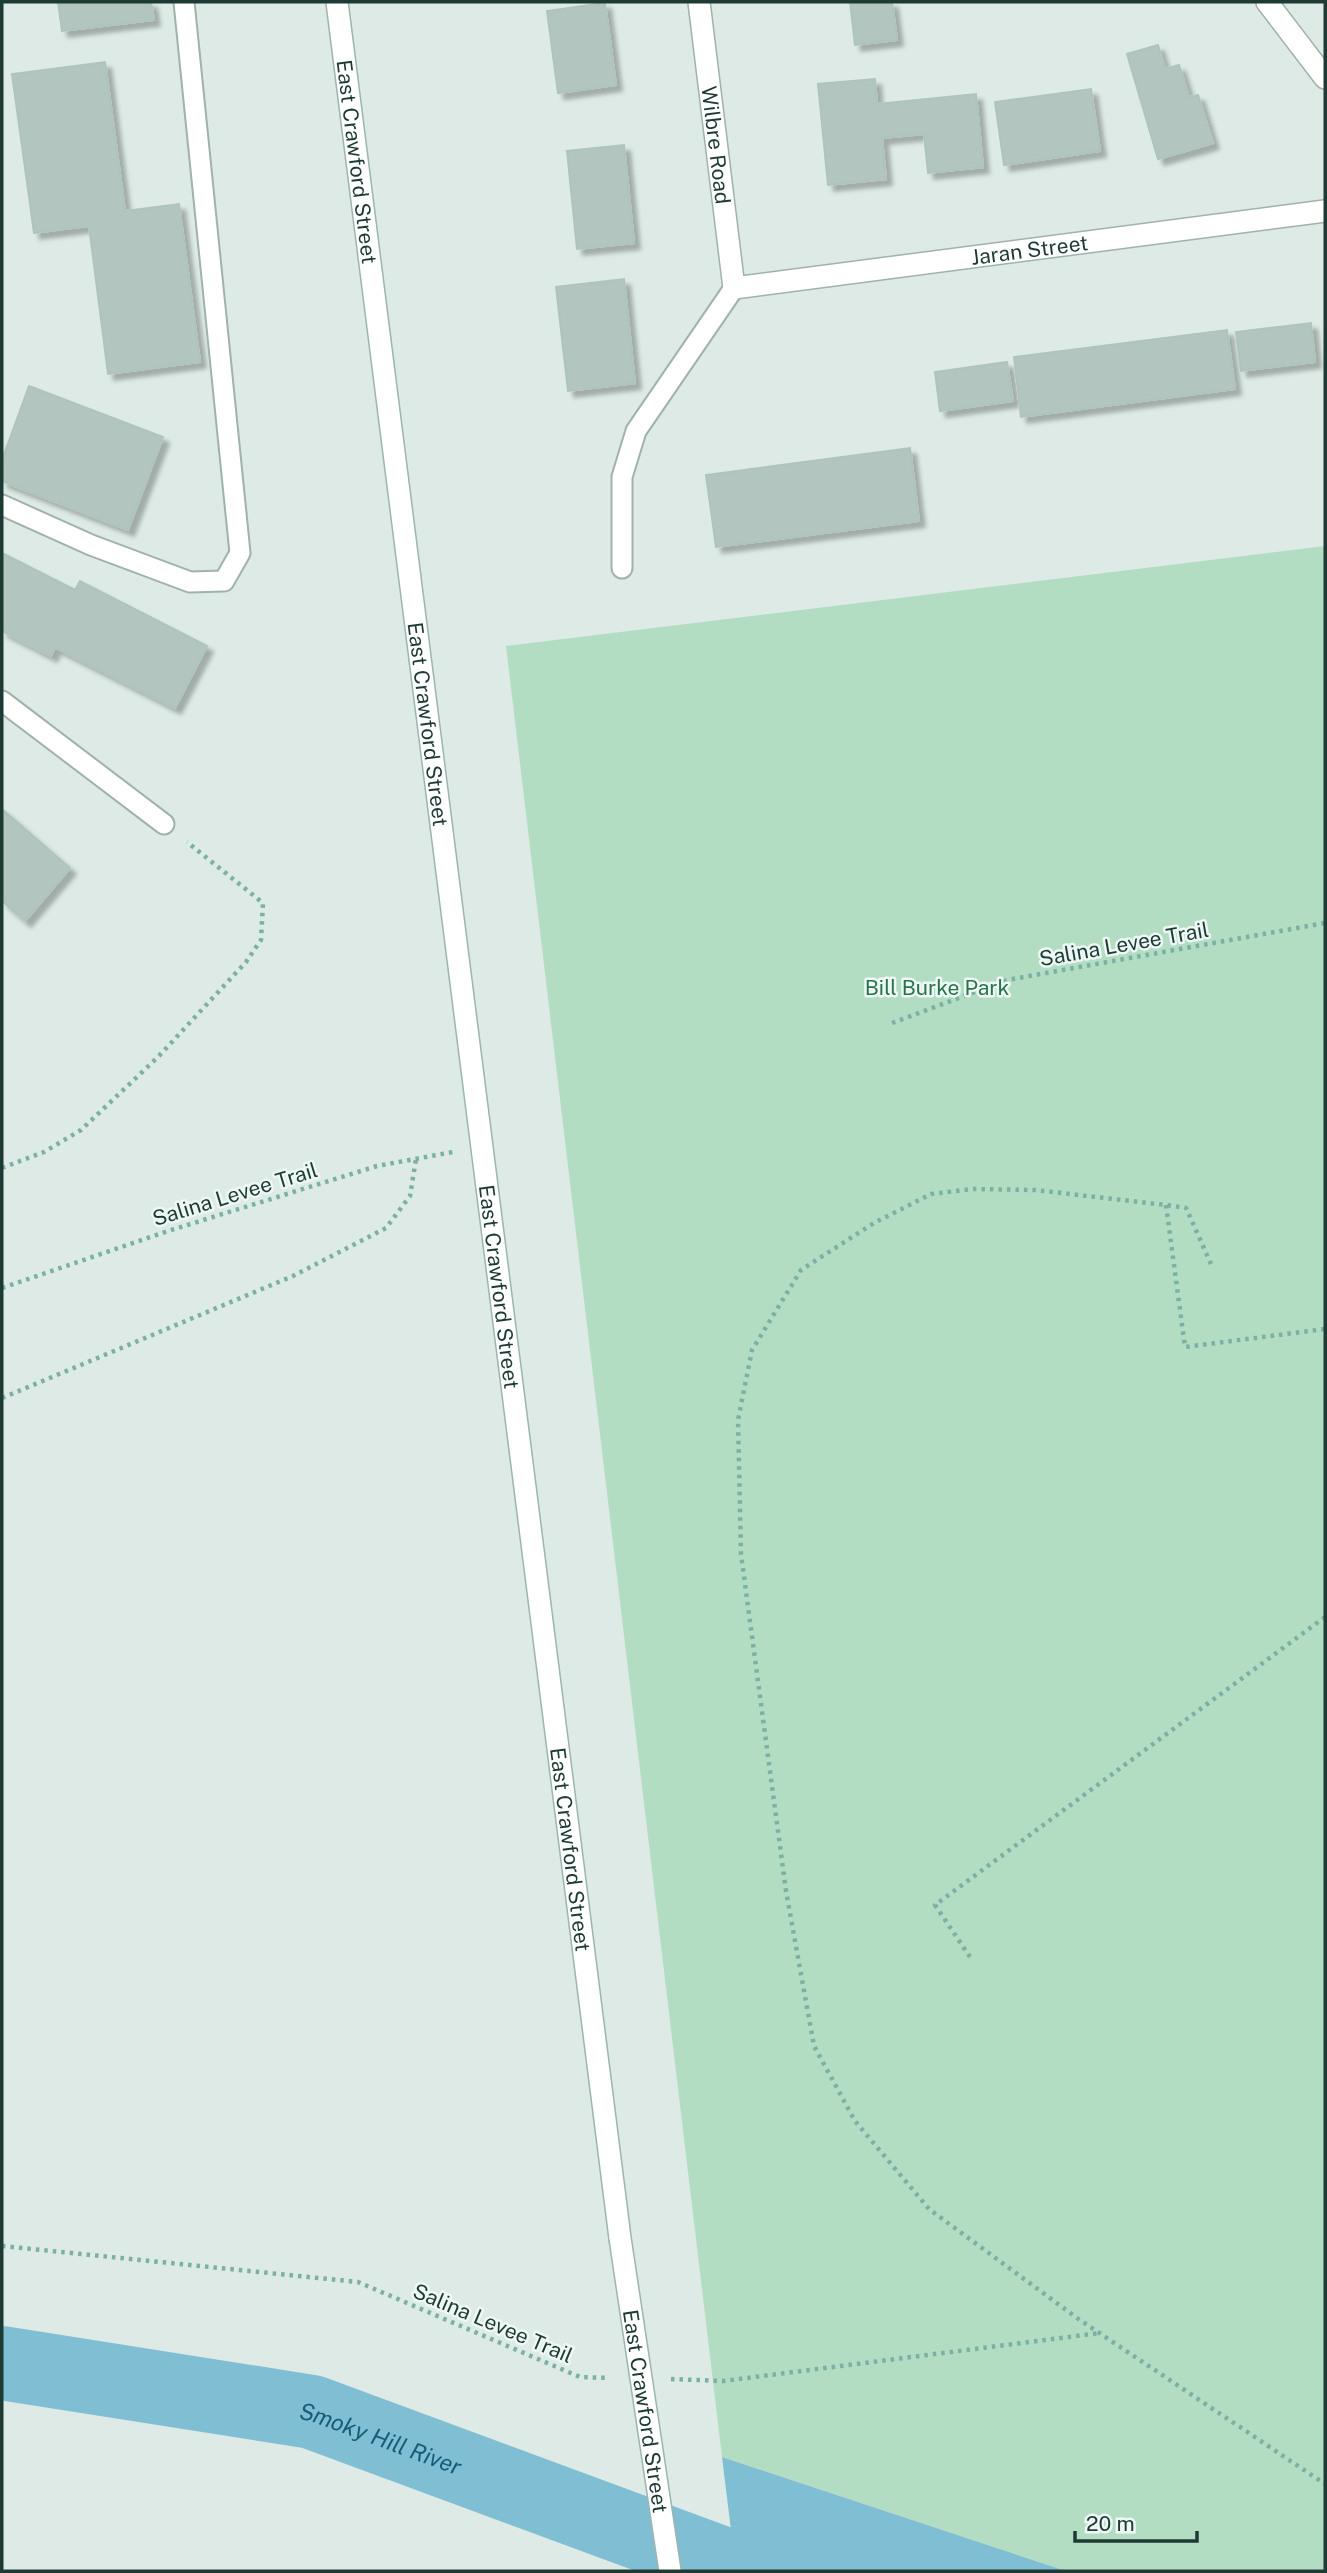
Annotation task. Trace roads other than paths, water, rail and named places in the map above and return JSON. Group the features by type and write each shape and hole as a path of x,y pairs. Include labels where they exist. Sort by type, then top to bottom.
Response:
{"street":[{"name":"East Crawford Street","path":"337,2 620,2238 670,2571"},
{"name":"Wilbre Road","path":"699,2 734,288"},
{"path":"1267,2 1325,78"},
{"name":"Jaran Street","path":"734,288 1325,211"}],"lane":[{"path":"2,505 91,545 190,582 224,581 240,554 184,2"},
{"path":"622,568 622,477 636,431 734,288"},
{"path":"2,701 164,824"}],"water":[{"path":"722,2457 1066,2571 736,2571"}],"waterway":[{"name":"Smoky Hill River","path":"2,2363 312,2412 742,2571"}],"park label":[{"name":"Bill Burke Park","path":"937,987"}]}
